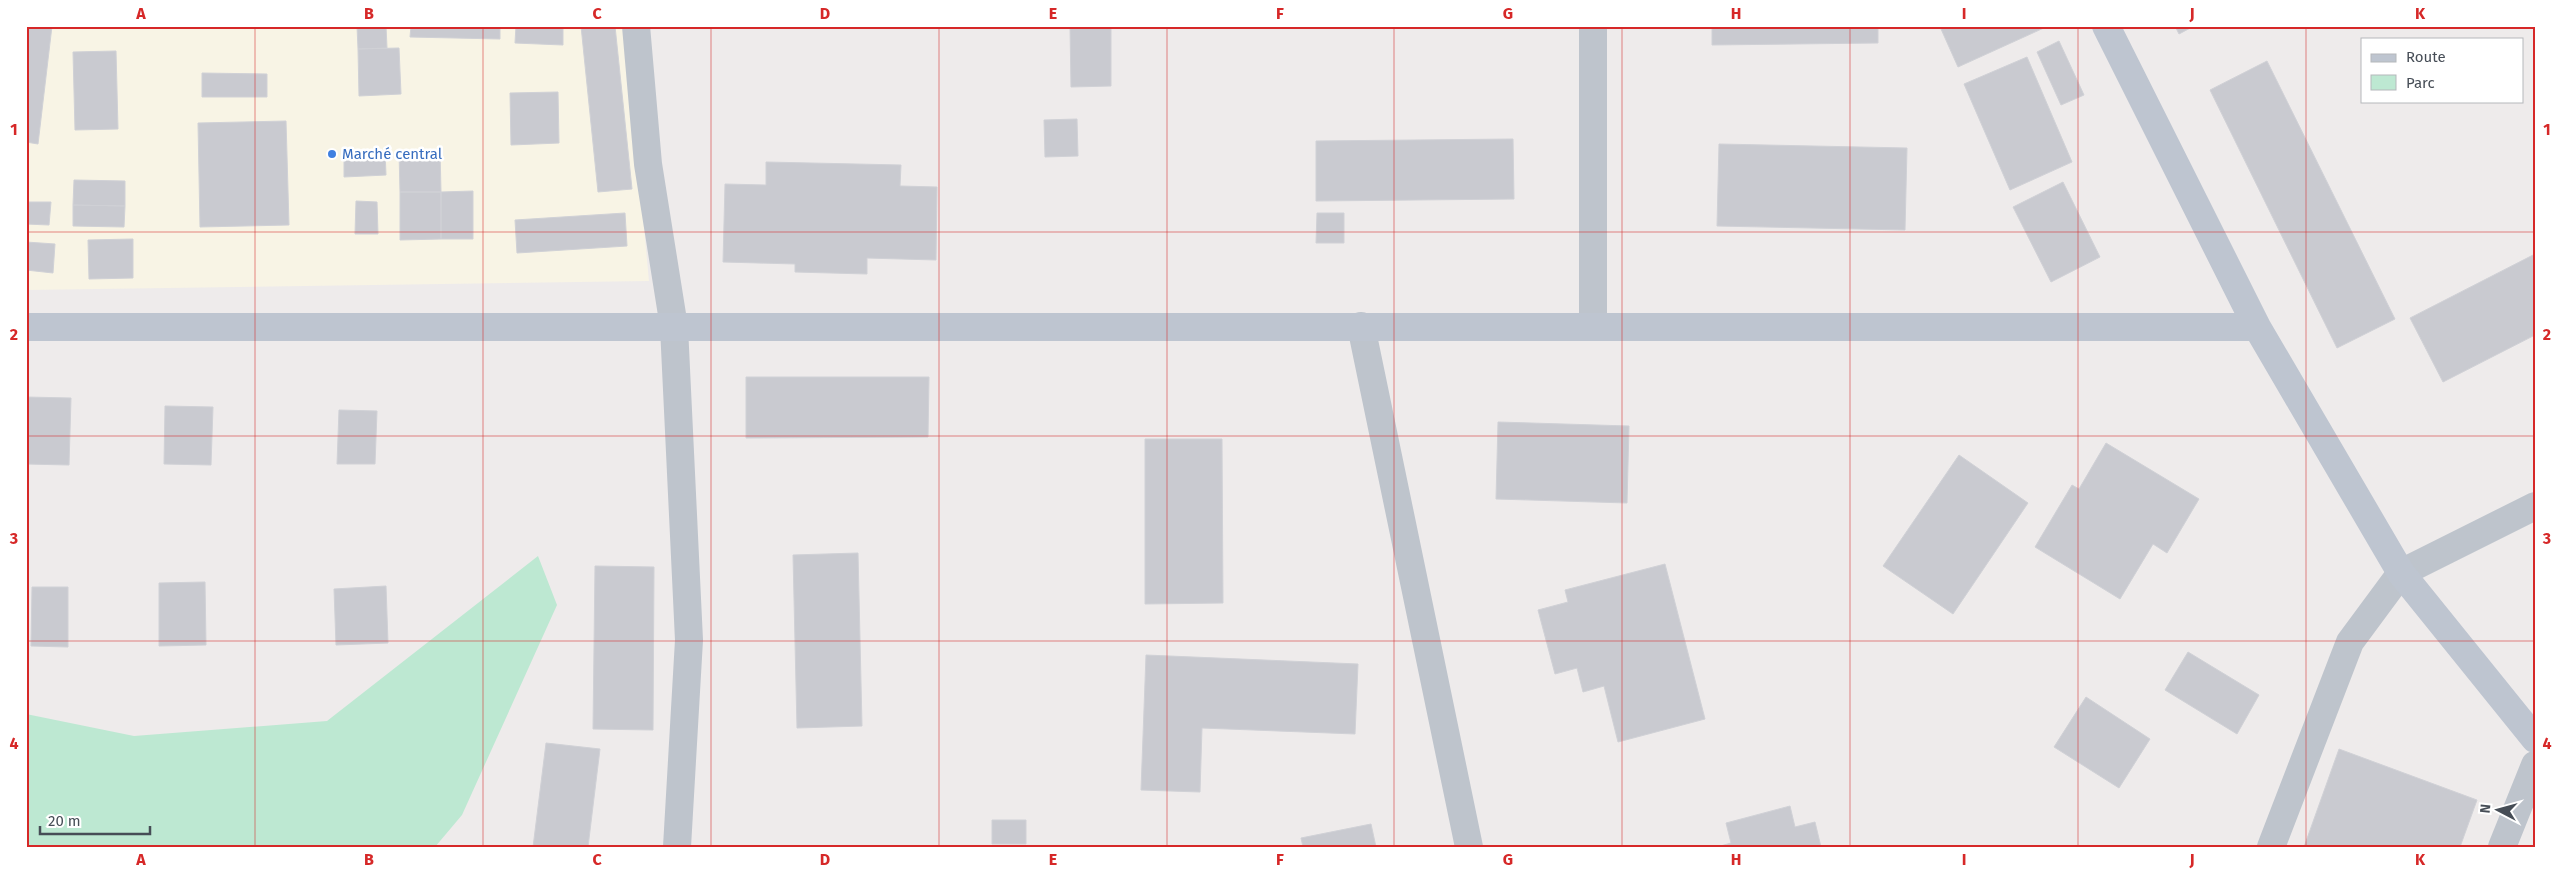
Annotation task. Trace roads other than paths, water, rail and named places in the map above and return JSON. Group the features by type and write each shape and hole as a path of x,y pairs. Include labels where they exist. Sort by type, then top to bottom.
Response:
{"street":[{"path":"636,26 648,164 674,327 688,640 677,847"},
{"path":"1592,328 1593,26"},
{"path":"2106,26 2258,327 2401,573 2535,738"},
{"path":"1361,326 1469,847"},
{"path":"26,327 2258,327"},
{"path":"2271,847 2350,642 2401,573 2535,506"},
{"path":"2502,847 2535,765"}],"place":[{"name":"Marché central","path":"332,154"}]}
